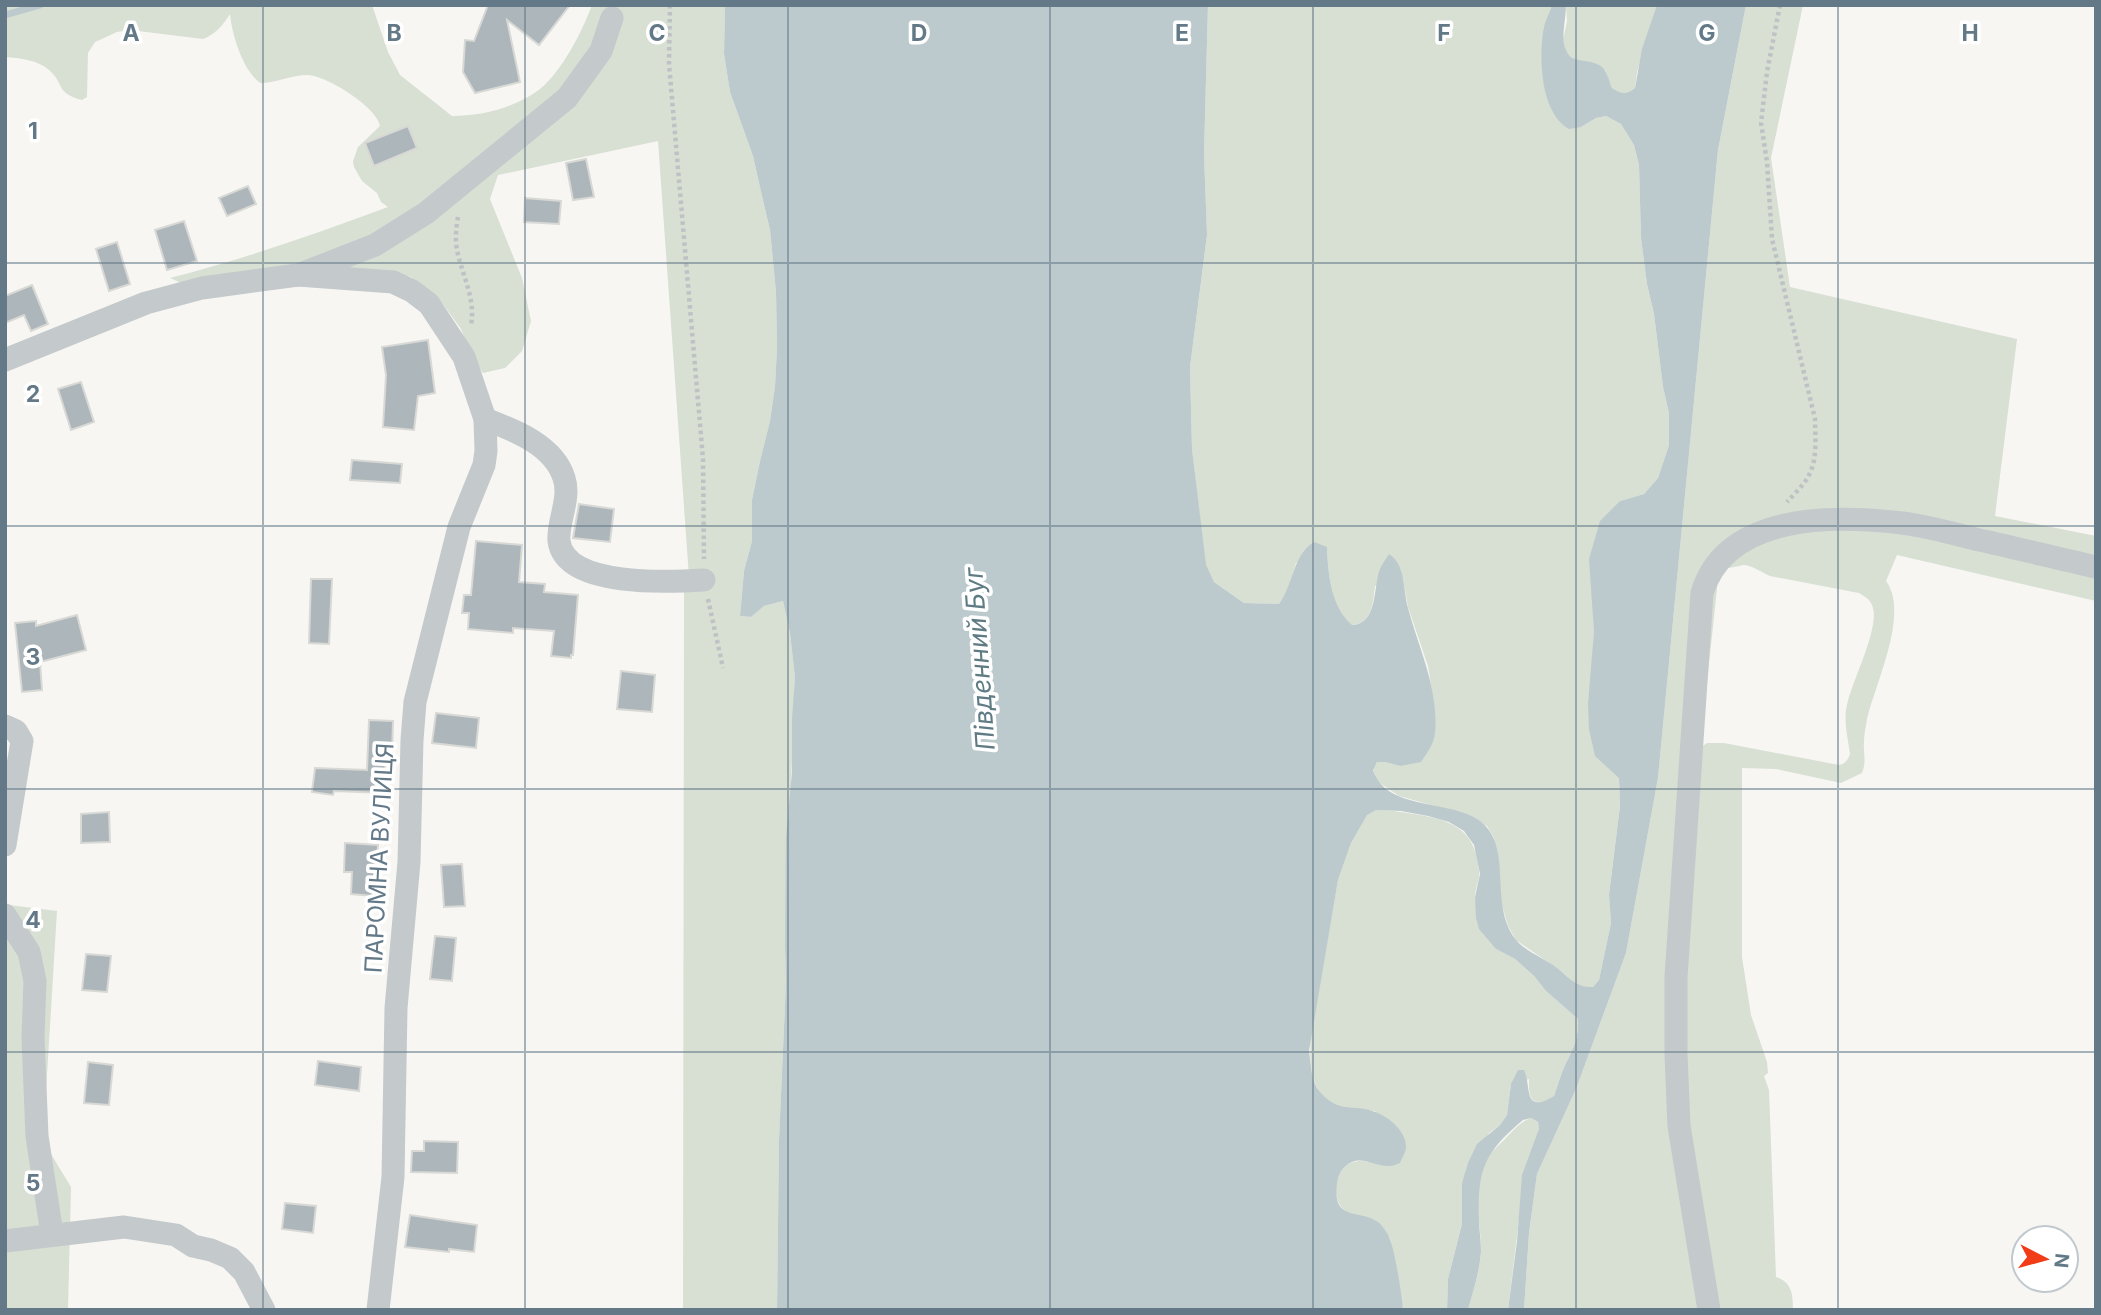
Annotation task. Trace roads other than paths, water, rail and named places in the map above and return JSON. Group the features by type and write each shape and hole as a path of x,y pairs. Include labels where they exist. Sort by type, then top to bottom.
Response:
{"street":[{"path":"5,360 146,303 202,288 298,275 375,244 426,213 567,99 601,51 612,18"},
{"name":"ПАРОМНА ВУЛИЦЯ","path":"298,275 393,282 412,291 429,304 464,357 485,419 484,465 459,527 415,702 409,862 396,1008 393,1177 378,1310"},
{"path":"485,419 514,430 546,451 557,463 565,478 566,496 559,541 571,561 604,577 661,583 704,580"},
{"path":"1709,1310 1679,1126 1676,977 1702,593 1711,570 1729,549 1761,531 1805,522 1836,520 1903,523 2096,567"},
{"path":"5,726 16,732 22,741 5,845"},
{"path":"5,915 29,952 35,981 33,1037 37,1136 52,1234"},
{"path":"5,1241 124,1227 176,1235 193,1246 230,1258 244,1272 264,1310"}],"water":[{"name":"Південний Буг","path":"725,5 1208,5 1204,154 1207,235 1190,367 1192,449 1206,565 1214,582 1244,603 1279,604 1301,555 1314,542 1327,547 1335,600 1352,625 1360,623 1370,612 1381,567 1389,554 1394,559 1401,571 1408,608 1431,685 1435,733 1432,745 1421,762 1400,766 1377,762 1373,770 1382,785 1396,795 1468,814 1483,823 1493,837 1497,849 1505,917 1517,941 1574,982 1593,987 1599,980 1611,923 1609,895 1620,806 1619,778 1595,756 1589,729 1588,703 1594,632 1589,559 1600,521 1620,501 1644,494 1658,478 1669,445 1669,413 1647,284 1641,238 1639,165 1634,145 1621,124 1606,116 1569,129 1560,121 1547,99 1544,86 1541,58 1543,32 1552,5 1566,5 1563,36 1566,51 1573,58 1602,67 1612,88 1626,93 1635,88 1642,49 1657,5 1746,5 1718,150 1658,778 1626,953 1576,1089 1537,1174 1529,1233 1524,1310 1508,1310 1522,1175 1539,1129 1538,1122 1531,1118 1523,1120 1500,1142 1486,1163 1480,1187 1481,1251 1474,1288 1468,1310 1447,1310 1448,1279 1462,1224 1462,1183 1477,1144 1500,1125 1507,1115 1511,1084 1518,1070 1524,1070 1533,1100 1544,1101 1554,1096 1575,1042 1578,1019 1515,959 1496,949 1479,929 1475,897 1480,874 1474,845 1464,831 1449,822 1428,816 1376,810 1367,815 1351,843 1338,880 1309,1051 1315,1083 1327,1099 1340,1106 1380,1114 1396,1125 1403,1135 1406,1149 1400,1163 1384,1166 1366,1161 1352,1162 1338,1176 1337,1195 1338,1204 1343,1209 1378,1222 1387,1233 1395,1259 1403,1310 777,1310 779,1140 786,982 786,837 792,772 795,678 783,601 764,606 751,617 740,616 744,571 752,541 752,500 775,386 776,292 770,230 753,156 730,92 724,54"}],"waterway":[{"path":"5,15 40,5"}]}
